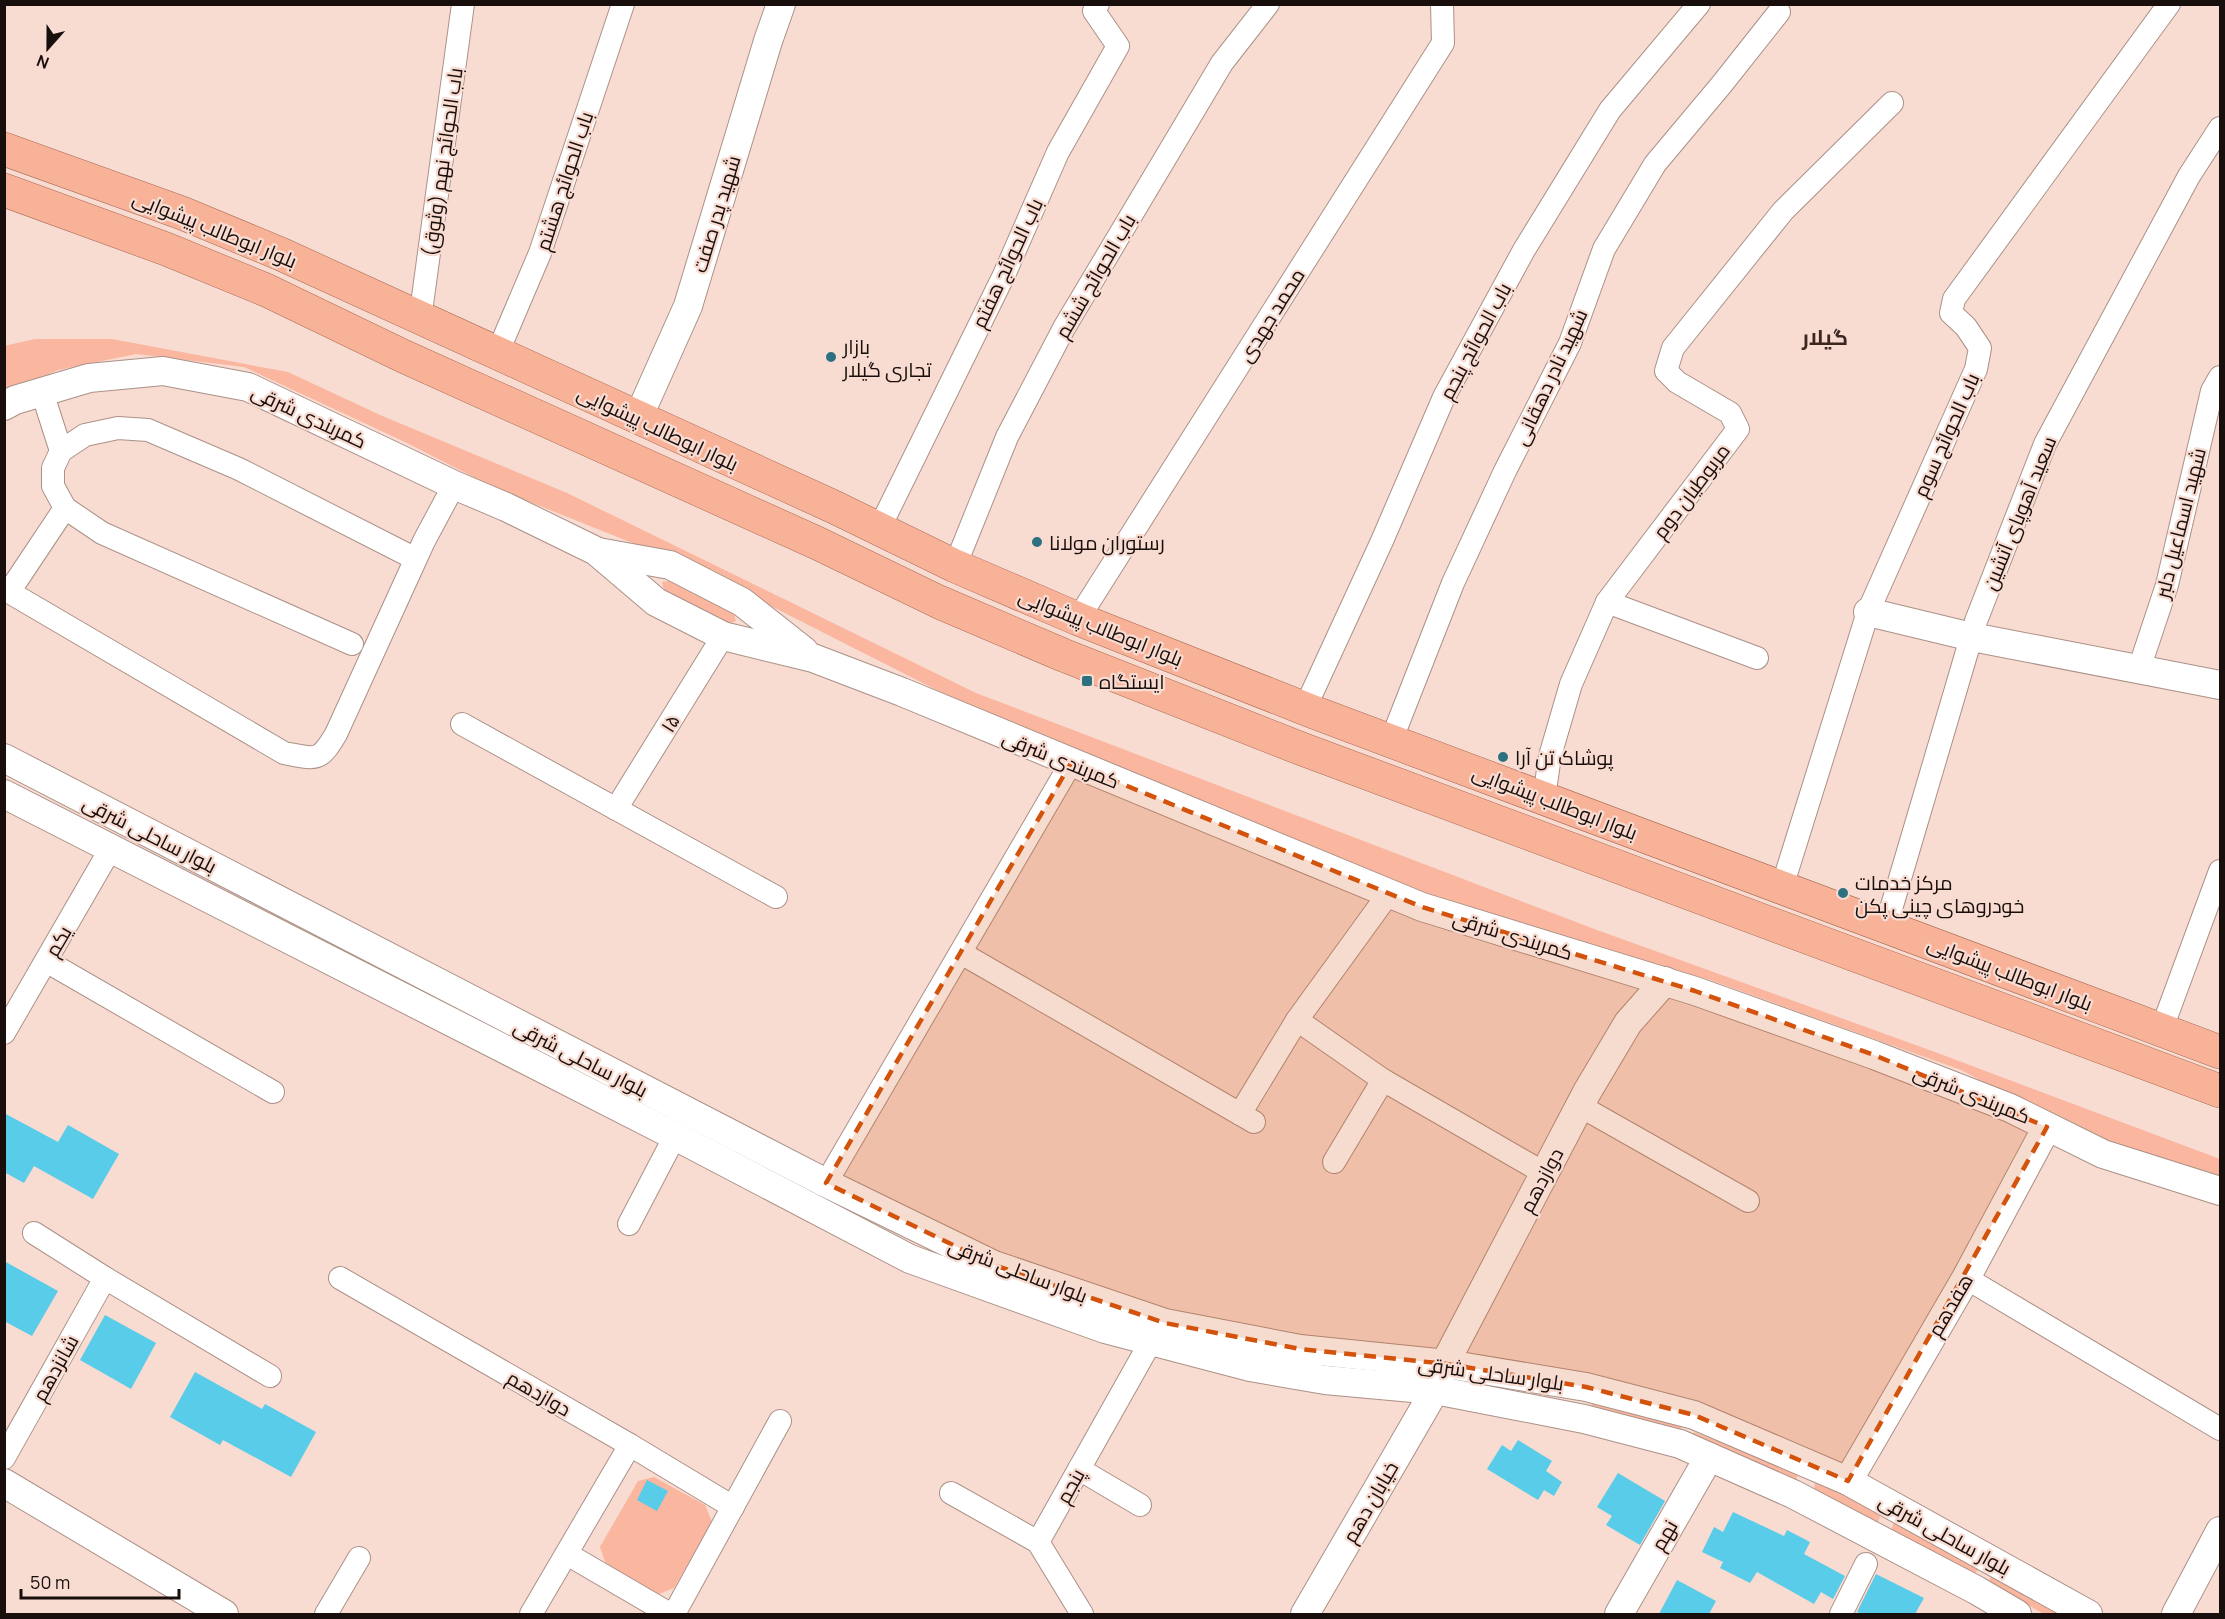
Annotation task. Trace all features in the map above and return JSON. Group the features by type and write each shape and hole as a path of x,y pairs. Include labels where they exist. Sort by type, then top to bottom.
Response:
{"highway":[{"name":"بلوار ابوطالب پیشوایی","path":"4,149 182,213 283,255 955,566 1078,619 1391,741 2220,1052"},
{"name":"بلوار ابوطالب پیشوایی","path":"4,190 166,249 267,290 403,356 818,543 939,602 1063,656 1324,758 2220,1091"},
{"path":"2148,1065 2161,1031"}],"street":[{"name":"باب الحوائج نهم (وثوق)","path":"420,319 463,4"},
{"name":"باب الحوائج هشتم","path":"497,354 540,253 623,4"},
{"name":"شهید پدر صفت","path":"638,418 688,306 781,4"},
{"name":"باب الحوائج هفتم","path":"879,529 1004,275 1058,152 1118,45 1094,11 1098,4"},
{"name":"باب الحوائج ششم","path":"955,566 1007,437 1064,328 1222,63 1268,4"},
{"name":"محمد جهدی","path":"1078,619 1443,43 1443,4"},
{"name":"باب الحوائج پنجم","path":"1305,708 1382,541 1444,397 1524,250 1610,110 1699,4"},
{"name":"باب الحوائج سوم","path":"1782,887 1868,612 1976,369 1980,348 1966,327 1951,313 1954,299 2169,4"},
{"name":"شهید نادر دهقانی","path":"1391,741 1453,584 1505,471 1570,343 1604,249 1655,164 1779,12"},
{"name":"مربوطیان دوم","path":"1544,798 1550,756 1571,684 1607,602 1738,429 1730,412 1677,382 1666,370 1672,348 1783,211 1892,104"},
{"name":"سعید آهوپای آتشین","path":"1886,926 1976,621 2045,444 2189,176 2220,128"},
{"name":"کمربندی شرقی","path":"4,406 15,400 89,378 163,371 248,387 596,551 656,602 723,636 813,658 903,692 1422,907 1665,981 1874,1055 2010,1108 2103,1154 2220,1191"},
{"name":"شهید اسماعیل دلبر","path":"2139,669 2167,585 2212,391 2220,378"},
{"path":"42,392 61,451"},
{"path":"352,644 102,533 64,508 53,486 53,468 61,451 85,435 118,428 148,430 239,469 406,554"},
{"path":"64,508 7,591 284,753 307,758 320,756 326,752 336,734 423,542 454,485"},
{"name":"کمربندی شرقی","path":"596,551 670,566 742,602 813,658"},
{"path":"1607,602 1757,658"},
{"path":"1868,612 1972,637 2220,685"},
{"name":"۱۵","path":"616,809 723,636"},
{"path":"462,724 776,897"},
{"name":"بلوار ساحلی شرقی","path":"4,758 826,1184 994,1265 1165,1323 1439,1378 1680,1444 1793,1494 1898,1548 2017,1614"},
{"path":"813,1210 1071,763"},
{"name":"بلوار ساحلی شرقی","path":"4,794 675,1136 910,1259 1150,1343 1250,1367 1325,1380 1439,1378"},
{"name":"یکم","path":"4,1033 111,848"},
{"path":"2161,1031 2220,871"},
{"path":"961,952 1247,1118 1297,1020 1389,893"},
{"path":"46,961 273,1092"},
{"name":"دوازدهم","path":"1439,1378 1580,1106 1628,1023 1665,981"},
{"path":"1297,1020 1383,1080 1544,1173"},
{"path":"1334,1162 1383,1080"},
{"path":"1580,1106 1748,1201"},
{"name":"هفدهم","path":"1848,1481 1966,1278 2048,1126"},
{"path":"629,1224 675,1136"},
{"path":"34,1233 270,1376"},
{"name":"شانزدهم","path":"4,1458 105,1278"},
{"name":"دوازدهم","path":"340,1278 733,1507"},
{"path":"1966,1278 2220,1429"},
{"name":"پنجم","path":"1038,1542 1150,1343"},
{"name":"بلوار ساحلی شرقی","path":"1439,1378 1447,1364 1586,1387 1694,1416 1848,1481 2088,1614"},
{"name":"خیابان دهم","path":"1305,1614 1439,1378"},
{"path":"567,1554 672,1614 780,1421"},
{"path":"531,1614 630,1445"},
{"name":"نهم","path":"1619,1614 1709,1457"},
{"path":"1079,1469 1140,1505"},
{"path":"4,1483 224,1614"},
{"path":"951,1493 1038,1542 1083,1614"},
{"path":"1855,1526 1866,1564"},
{"path":"2176,1614 2220,1531"},
{"path":"1841,1614 1866,1564 1898,1548"},
{"path":"326,1614 359,1558"}],"highlighted area":[{"path":"1071,763 1422,907 1695,991 1874,1055 2047,1127 1848,1481 1694,1415 1586,1387 1447,1364 1300,1349 1165,1323 994,1265 826,1183"}],"shaded area":[{"path":"35,339 112,339 288,372 380,415 567,493 976,693 1597,930 1935,1052 2220,1159 2220,1176 2115,1152 1961,1070 1710,980 1600,949 1430,895 974,709 700,570 495,488 407,443 244,367 136,354 58,370 5,394 4,346"},
{"path":"674,580 731,605 736,621 724,625 666,598 662,582"},
{"path":"1592,1401 1682,1426 1679,1435 1591,1409"},
{"path":"1694,1432 1798,1473 1796,1481 1691,1439"},
{"path":"654,1477 705,1505 712,1522 674,1588 659,1594 606,1565 600,1547 638,1481"},
{"path":"1816,1481 1882,1512 1877,1524 1813,1491"},
{"path":"1895,1520 1980,1567 1973,1576 1891,1530"},
{"path":"1991,1576 2059,1614 2044,1614 1989,1583"}],"building":[{"path":"4,1113 58,1142 68,1125 119,1154 93,1199 34,1166 24,1183 4,1172"},
{"path":"4,1261 58,1291 32,1336 4,1321"},
{"path":"105,1315 156,1343 131,1389 80,1360"},
{"path":"195,1372 262,1409 265,1404 316,1432 291,1477 223,1440 220,1445 170,1417"},
{"path":"1518,1440 1552,1461 1546,1471 1562,1482 1554,1496 1544,1490 1538,1500 1487,1469 1502,1445 1511,1451"},
{"path":"1618,1473 1665,1501 1640,1545 1606,1525 1612,1516 1597,1507"},
{"path":"647,1480 668,1491 657,1511 637,1500"},
{"path":"1733,1512 1784,1536 1787,1530 1810,1542 1804,1554 1845,1576 1833,1599 1821,1592 1814,1604 1757,1572 1750,1583 1720,1568 1723,1562 1702,1552 1714,1527 1723,1532"},
{"path":"1876,1574 1924,1598 1915,1614 1857,1612"},
{"path":"1677,1580 1716,1601 1709,1614 1659,1614"}],"place":[{"name":"بازار تجاری گیلار","path":"831,357"},
{"name":"رستوران مولانا","path":"1037,542"},
{"name":"ایستگاه","path":"1087,681"},
{"name":"پوشاک تن آرا","path":"1503,757"},
{"name":"مرکز خدمات خودروهای چینی پکن","path":"1843,893"}],"district":[{"name":"گیلار","path":"1825,337"}]}
